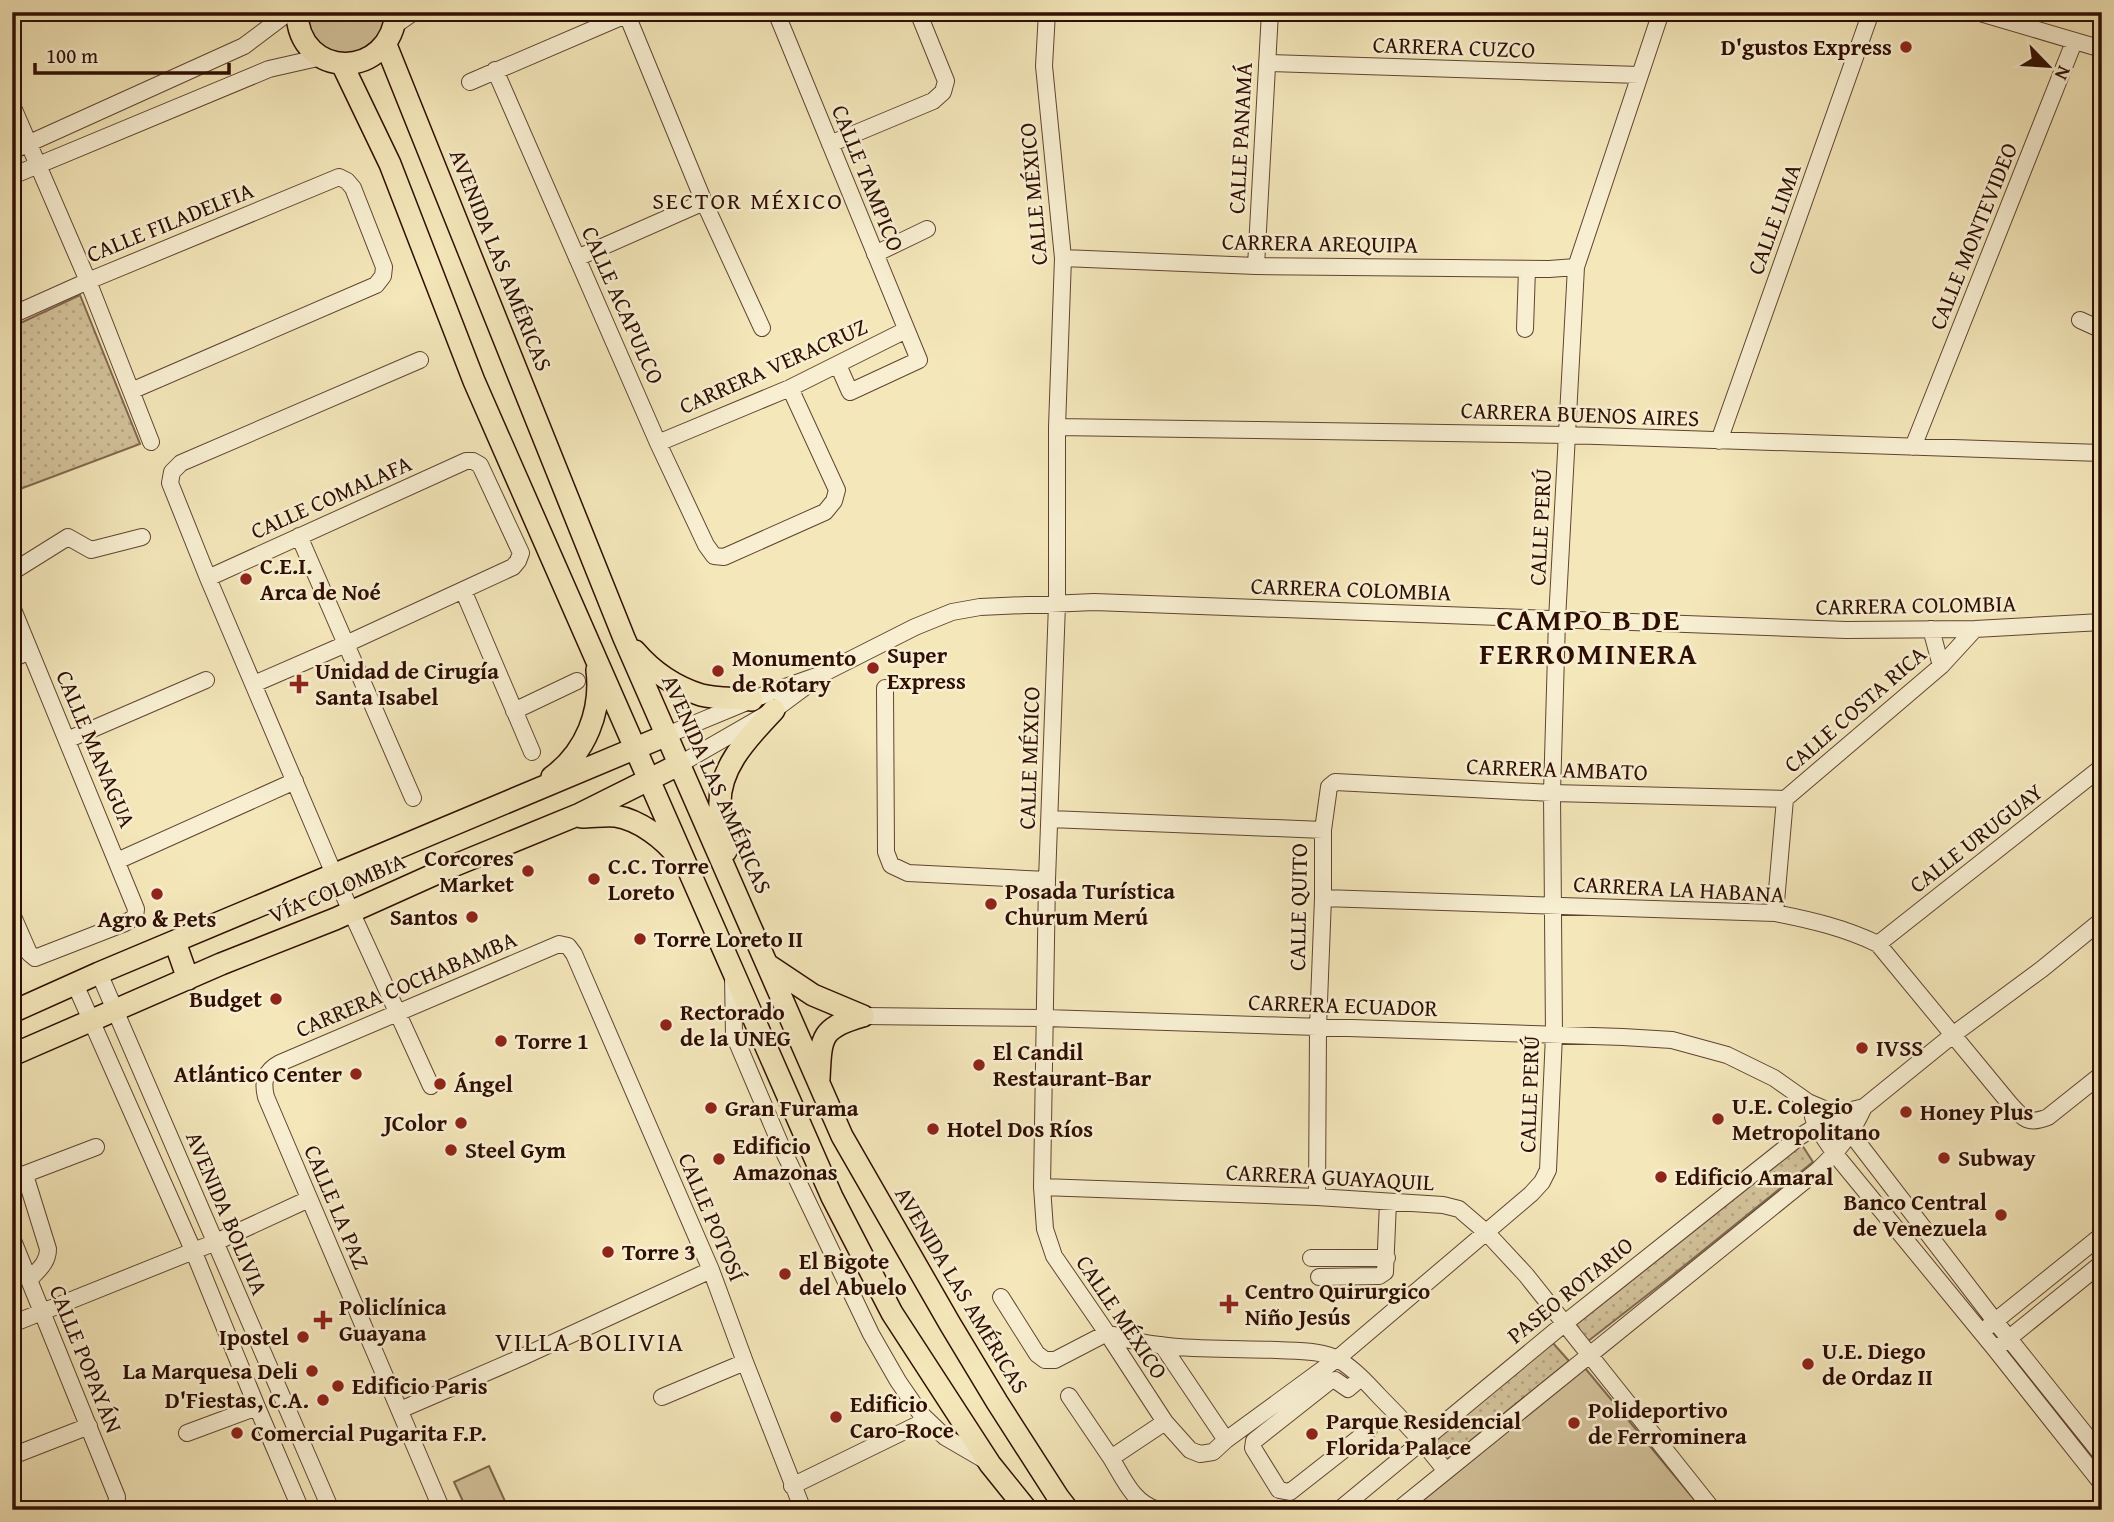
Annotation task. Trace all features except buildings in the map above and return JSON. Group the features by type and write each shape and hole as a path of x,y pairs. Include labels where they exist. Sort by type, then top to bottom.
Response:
{"main road":[{"path":"298,12 303,38 312,51 332,61 358,63 373,56 392,28"},
{"name":"AVENIDA LAS AMÉRICAS","path":"392,28 624,638 818,1084 842,1136 911,1259 997,1402 1068,1510"},
{"path":"332,61 390,164 474,381 832,1197 892,1313 990,1464 1027,1510"},
{"path":"624,638 642,660 664,678 683,688 702,695 751,700"},
{"path":"536,789 561,771 573,757 594,717 599,682 596,657"},
{"path":"729,877 720,805 722,788 732,760 746,739 774,710"},
{"name":"VÍA COLOMBIA","path":"12,1012 667,735"},
{"name":"VÍA COLOMBIA","path":"12,1055 115,1009 351,912 569,817 680,764"},
{"path":"569,817 615,816 652,831 668,845 693,878"},
{"path":"174,942 188,979"},
{"path":"768,965 813,995 863,1016"},
{"path":"818,1084 824,1038 831,1028 841,1022 863,1016"}],"street":[{"path":"12,151 244,46 289,12"},
{"path":"392,28 414,12"},
{"name":"CALLE TAMPICO","path":"776,12 919,360 850,391 838,365"},
{"path":"830,144 933,101 943,92 946,81 918,12"},
{"name":"CALLE MÉXICO","path":"1047,12 1044,66 1063,258 1047,880 1042,1187 1045,1229 1054,1256 1165,1422 1190,1450 1200,1454 1213,1452 1226,1440"},
{"name":"CALLE PANAMÁ","path":"1256,266 1269,12"},
{"name":"CALLE PERÚ","path":"1487,1233 1542,1182 1548,1170 1554,1035 1552,793 1557,620 1576,267 1661,12"},
{"name":"CALLE LIMA","path":"1719,441 1871,12"},
{"path":"1977,12 2102,49"},
{"path":"470,82 630,14 704,202 762,328"},
{"name":"CALLE MONTEVIDEO","path":"1913,447 2074,42"},
{"path":"12,176 269,69 332,61"},
{"name":"CARRERA CUZCO","path":"1267,63 1639,75"},
{"name":"CALLE ACAPULCO","path":"495,70 658,443 706,545 714,556 724,557 825,512 834,501 837,490 790,388"},
{"path":"12,105 88,281 151,442"},
{"name":"CALLE FILADELFIA","path":"12,315 339,177 347,181 353,188 384,267 383,276 376,285 131,391"},
{"path":"577,258 704,202"},
{"path":"875,254 927,229"},
{"name":"CARRERA AREQUIPA","path":"1063,258 1256,266 1527,269 1576,267"},
{"path":"1525,329 1527,269"},
{"path":"2080,320 2102,330"},
{"name":"CARRERA VERACRUZ","path":"658,443 790,388 906,330"},
{"path":"420,360 181,463 172,471 170,483 334,874 431,1086"},
{"name":"CARRERA BUENOS AIRES","path":"1057,427 1567,435 2102,453"},
{"name":"CALLE COMALAFA","path":"208,578 466,461 474,461 480,465 521,553 513,567 463,590"},
{"path":"299,536 413,798"},
{"path":"12,572 68,537 90,550 142,537"},
{"path":"254,684 463,590 532,752"},
{"name":"CARRERA COLOMBIA","path":"667,735 822,674 952,612 980,607 1094,602 1846,630 1975,629 2102,622"},
{"name":"CALLE MANAGUA","path":"12,607 19,655 67,740 136,909 135,917 125,923 35,958 29,953 12,914"},
{"path":"1931,629 1941,666"},
{"name":"CALLE COSTA RICA","path":"1775,913 1785,799 1941,666 1975,629"},
{"name":"CARRERA COLOMBIA","path":"680,764 774,710 822,674"},
{"path":"67,740 206,680"},
{"path":"514,711 577,681"},
{"path":"885,688 886,852 891,865 908,873 1047,880"},
{"name":"CALLE URUGUAY","path":"1878,944 2102,767"},
{"path":"117,861 295,781"},
{"name":"CARRERA AMBATO","path":"1329,787 1335,782 1552,793 1785,799"},
{"name":"CALLE QUITO","path":"1317,1198 1323,830 1329,787"},
{"path":"1050,819 1323,830"},
{"name":"CARRERA LA HABANA","path":"1323,898 1775,913 1823,923 1878,944 2018,1113 2031,1121 2048,1117 2102,1074"},
{"path":"1398,1510 1817,1171 1851,1135 1864,1107 2102,920"},
{"name":"CARRERA COCHABAMBA","path":"266,1076 271,1068 280,1063 527,957 559,944 568,947"},
{"name":"CALLE POTOSÍ","path":"568,947 585,978 711,1270 744,1362 803,1510"},
{"name":"AVENIDA BOLIVIA","path":"99,973 331,1510"},
{"path":"733,973 734,1035 782,1148 871,1334 920,1413 945,1437 990,1464"},
{"name":"AVENIDA BOLIVIA","path":"75,984 193,1250 302,1510"},
{"name":"CARRERA ECUADOR","path":"863,1016 1046,1018 1672,1040 1727,1055 1774,1078 1808,1102 1836,1114"},
{"name":"CALLE LA PAZ","path":"266,1076 263,1085 266,1097 442,1510"},
{"path":"1808,1102 1816,1126 1835,1154 2102,1484"},
{"name":"PASEO ROTARIO","path":"1339,1510 1565,1323 1799,1137 1836,1114 1864,1107"},
{"path":"1836,1114 2102,1455"},
{"path":"29,1280 44,1265 48,1249 18,1177 96,1147"},
{"name":"CARRERA GUAYAQUIL","path":"1042,1187 1317,1198 1443,1205 1459,1209 1487,1233 1526,1275 1713,1510"},
{"path":"12,1324 216,1242 309,1199"},
{"path":"1319,1277 1379,1276 1385,1272 1388,1202"},
{"path":"1162,1345 1226,1440 1338,1358 1487,1233"},
{"path":"1980,1332 2102,1235"},
{"name":"CALLE POPAYÁN","path":"12,1238 89,1426 115,1503"},
{"path":"1311,1258 1387,1258"},
{"path":"1995,1349 2102,1263"},
{"path":"400,1410 711,1270"},
{"path":"1000,1297 1037,1354 1045,1360 1055,1360 1107,1333 1128,1341 1162,1345 1310,1352 1338,1358 1362,1378 1423,1441 1446,1471"},
{"path":"662,1397 744,1362"},
{"path":"1362,1378 1348,1389 1335,1380 1330,1381 1254,1441 1253,1448 1279,1490 1290,1492 1369,1430"},
{"path":"1069,1396 1137,1500 1158,1510"},
{"path":"187,1433 257,1408"},
{"path":"792,1486 928,1420"},
{"path":"1111,1458 1165,1422"},
{"path":"12,1456 89,1426"}],"shaded area":[{"path":"307,12 388,12 382,36 361,53 335,54 314,38"},
{"path":"80,295 140,444 12,492 12,327"},
{"path":"1802,1145 1813,1162 1669,1278 1587,1342 1573,1327"},
{"path":"1552,1342 1569,1361 1447,1460 1432,1441"},
{"name":"Polideportivo de Ferrominera","path":"1585,1368 1703,1510 1411,1510"},
{"path":"489,1466 509,1510 467,1510 454,1482"}],"place":[{"name":"D'gustos Express","path":"1906,47"},
{"name":"C.E.I. Arca de Noé","path":"246,579"},
{"name":"Super Express","path":"873,668"},
{"name":"Monumento de Rotary","path":"718,671"},
{"name":"Unidad de Cirugía Santa Isabel","path":"299,684"},
{"name":"Corcores Market","path":"528,871"},
{"name":"C.C. Torre Loreto","path":"594,879"},
{"name":"Agro & Pets","path":"157,894"},
{"name":"Posada Turística Churum Merú","path":"991,904"},
{"name":"Santos","path":"472,917"},
{"name":"Torre Loreto II","path":"640,939"},
{"name":"Budget","path":"276,999"},
{"name":"Rectorado de la UNEG","path":"666,1025"},
{"name":"Torre 1","path":"501,1041"},
{"name":"IVSS","path":"1862,1048"},
{"name":"El Candil Restaurant-Bar","path":"979,1065"},
{"name":"Atlántico Center","path":"356,1074"},
{"name":"Ángel","path":"440,1084"},
{"name":"Gran Furama","path":"711,1108"},
{"name":"Honey Plus","path":"1906,1112"},
{"name":"U.E. Colegio Metropolitano","path":"1718,1119"},
{"name":"JColor","path":"461,1123"},
{"name":"Hotel Dos Ríos","path":"933,1129"},
{"name":"Steel Gym","path":"451,1150"},
{"name":"Subway","path":"1944,1158"},
{"name":"Edificio Amazonas","path":"719,1159"},
{"name":"Edificio Amaral","path":"1661,1177"},
{"name":"Banco Central de Venezuela","path":"2001,1215"},
{"name":"Torre 3","path":"608,1252"},
{"name":"El Bigote del Abuelo","path":"785,1274"},
{"name":"Centro Quirurgico Niño Jesús","path":"1229,1304"},
{"name":"Policlínica Guayana","path":"323,1320"},
{"name":"Ipostel","path":"303,1337"},
{"name":"U.E. Diego de Ordaz II","path":"1808,1364"},
{"name":"La Marquesa Deli","path":"312,1371"},
{"name":"Edificio Paris","path":"338,1386"},
{"name":"D'Fiestas, C.A.","path":"323,1400"},
{"name":"Edificio Caro-Roce","path":"836,1417"},
{"name":"Polideportivo de Ferrominera","path":"1574,1423"},
{"name":"Comercial Pugarita F.P.","path":"237,1433"},
{"name":"Parque Residencial Florida Palace","path":"1312,1434"}],"district":[{"name":"SECTOR MÉXICO","path":"748,201"},
{"name":"CAMPO B DE FERROMINERA","path":"1589,637"},
{"name":"VILLA BOLIVIA","path":"590,1342"}]}
